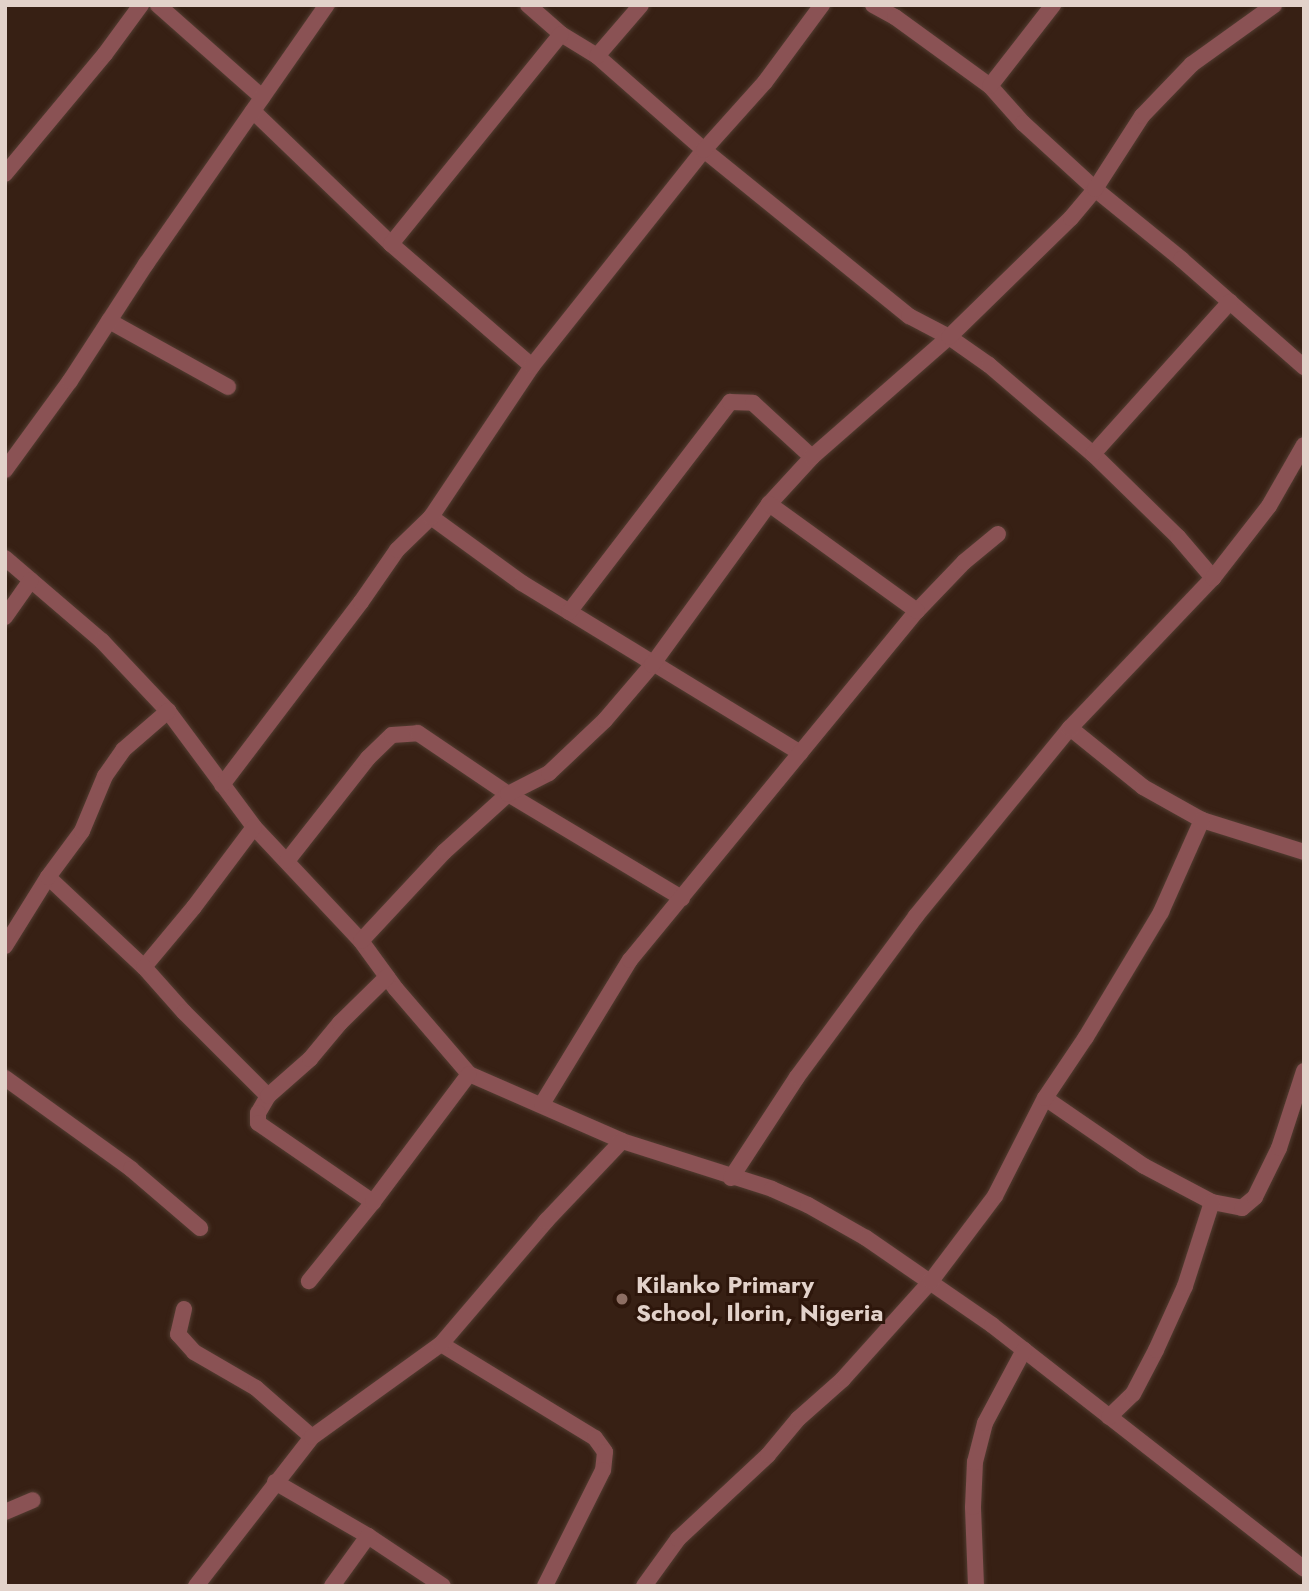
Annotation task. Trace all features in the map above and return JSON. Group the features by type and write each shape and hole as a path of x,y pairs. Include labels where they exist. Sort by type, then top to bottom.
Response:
{"street":[{"path":"5,174 105,54 141,5"},
{"path":"158,5 391,244 532,366"},
{"path":"5,470 70,381 108,321 327,5"},
{"path":"528,5 561,34 597,56 704,150 909,316 949,337 989,365 1059,428 1093,454 1178,537 1213,578"},
{"path":"597,56 641,5"},
{"path":"222,785 361,602 397,550 430,517 532,366 704,150 765,82 822,5"},
{"path":"873,5 895,17 990,86 1023,123 1095,189 1304,367"},
{"path":"990,86 1053,5"},
{"path":"361,941 444,852 508,794 549,773 605,720 652,665 769,504 812,457 949,337 1071,218 1095,189 1142,117 1192,64 1274,5"},
{"path":"391,244 561,34"},
{"path":"1093,454 1230,302"},
{"path":"108,321 228,387"},
{"path":"569,612 730,402 752,403 812,457"},
{"path":"730,1178 797,1077 916,916 1070,728 1213,578 1269,506 1304,445"},
{"path":"769,504 917,611"},
{"path":"430,517 652,665 800,753"},
{"path":"542,1104 630,960 917,611 964,562 998,534"},
{"path":"5,558 103,641 168,711 254,827 361,941 387,977 469,1074 622,1141 730,1178 772,1189 808,1205 931,1281 1024,1350 1304,1569"},
{"path":"5,617 31,580"},
{"path":"5,946 48,877 82,831 105,776 123,750 168,711"},
{"path":"1070,728 1143,787 1202,820 1304,852"},
{"path":"287,861 368,758 392,735 418,733 508,794 682,898"},
{"path":"644,1586 678,1539 768,1455 798,1419 843,1379 931,1281 995,1196 1045,1098 1086,1037 1161,912 1202,820"},
{"path":"144,967 254,827"},
{"path":"48,877 144,967 184,1012 268,1096"},
{"path":"373,1202 266,1132 258,1123 258,1113 268,1096 310,1059 340,1023 387,977"},
{"path":"1045,1098 1144,1166 1212,1202 1242,1208 1255,1197 1279,1148 1304,1070"},
{"path":"309,1281 373,1202 469,1074"},
{"path":"5,1078 131,1169 200,1228"},
{"path":"196,1586 312,1437 441,1344 547,1220 622,1141"},
{"path":"1109,1417 1133,1394 1156,1350 1185,1286 1212,1202"},
{"path":"184,1309 178,1334 194,1352 256,1388 312,1437"},
{"path":"441,1344 595,1438 604,1452 603,1470 545,1586"},
{"path":"976,1586 973,1507 975,1462 985,1423 1024,1350"},
{"path":"275,1482 368,1536 443,1586"},
{"path":"5,1512 33,1500"},
{"path":"332,1586 368,1536"}],"place":[{"name":"Kilanko Primary School, Ilorin, Nigeria","path":"622,1299"}]}
